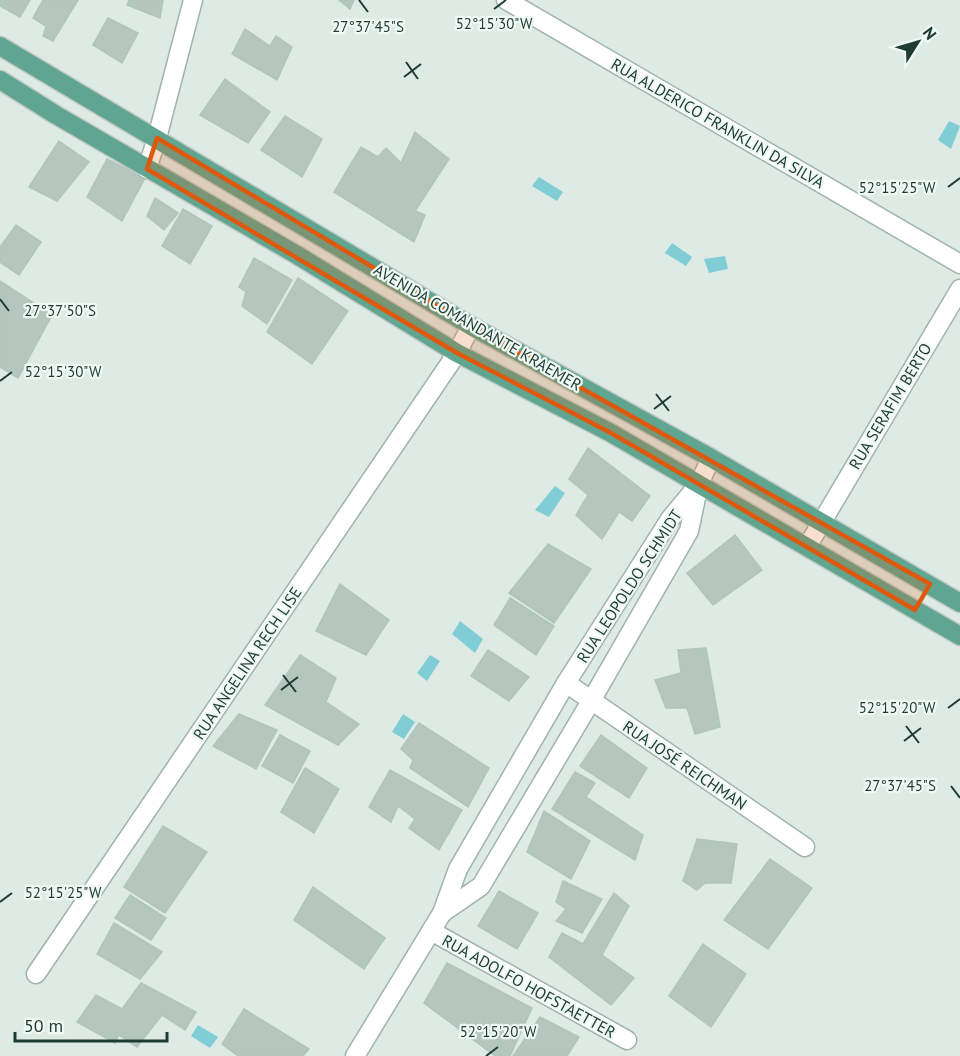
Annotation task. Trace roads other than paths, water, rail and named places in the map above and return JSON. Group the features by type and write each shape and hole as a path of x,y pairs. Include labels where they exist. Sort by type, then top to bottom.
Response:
{"main road":[{"name":"AVENIDA COMANDANTE KRAEMER","path":"3,54 157,138 471,326 711,458 960,603"},
{"name":"AVENIDA COMANDANTE KRAEMER","path":"0,80 147,169 297,255 457,353 611,433 960,636"},
{"path":"297,255 310,230"},
{"path":"611,433 623,410"},
{"path":"915,610 930,584"}],"street":[{"path":"147,169 193,0"},
{"name":"RUA ALDERICO FRANKLIN DA SILVA","path":"506,0 960,264"},
{"name":"RUA SERAFIM BERTO","path":"807,547 960,290"},
{"name":"RUA ANGELINA RECH LISE","path":"36,974 457,353 471,326"},
{"path":"699,484 711,458"},
{"name":"RUA LEOPOLDO SCHMIDT","path":"356,1056 442,913 458,869 566,683 670,519 699,484"},
{"name":"RUA LEOPOLDO SCHMIDT","path":"442,913 481,886 689,531 699,484"},
{"name":"RUA JOSÉ REICHMAN","path":"566,683 805,848"},
{"name":"RUA ADOLFO HOFSTAETTER","path":"431,931 627,1040"}],"water":[{"path":"949,121 960,126 951,149 938,140"},
{"path":"539,177 563,192 557,201 532,186"},
{"path":"672,243 692,257 686,266 665,253"},
{"path":"725,256 728,269 709,273 704,259"},
{"path":"555,486 565,493 549,517 535,510"},
{"path":"460,621 483,639 475,653 452,634"},
{"path":"430,655 440,661 427,681 417,673"},
{"path":"403,714 415,722 404,739 392,732"},
{"path":"198,1025 218,1037 210,1048 191,1036"}]}
